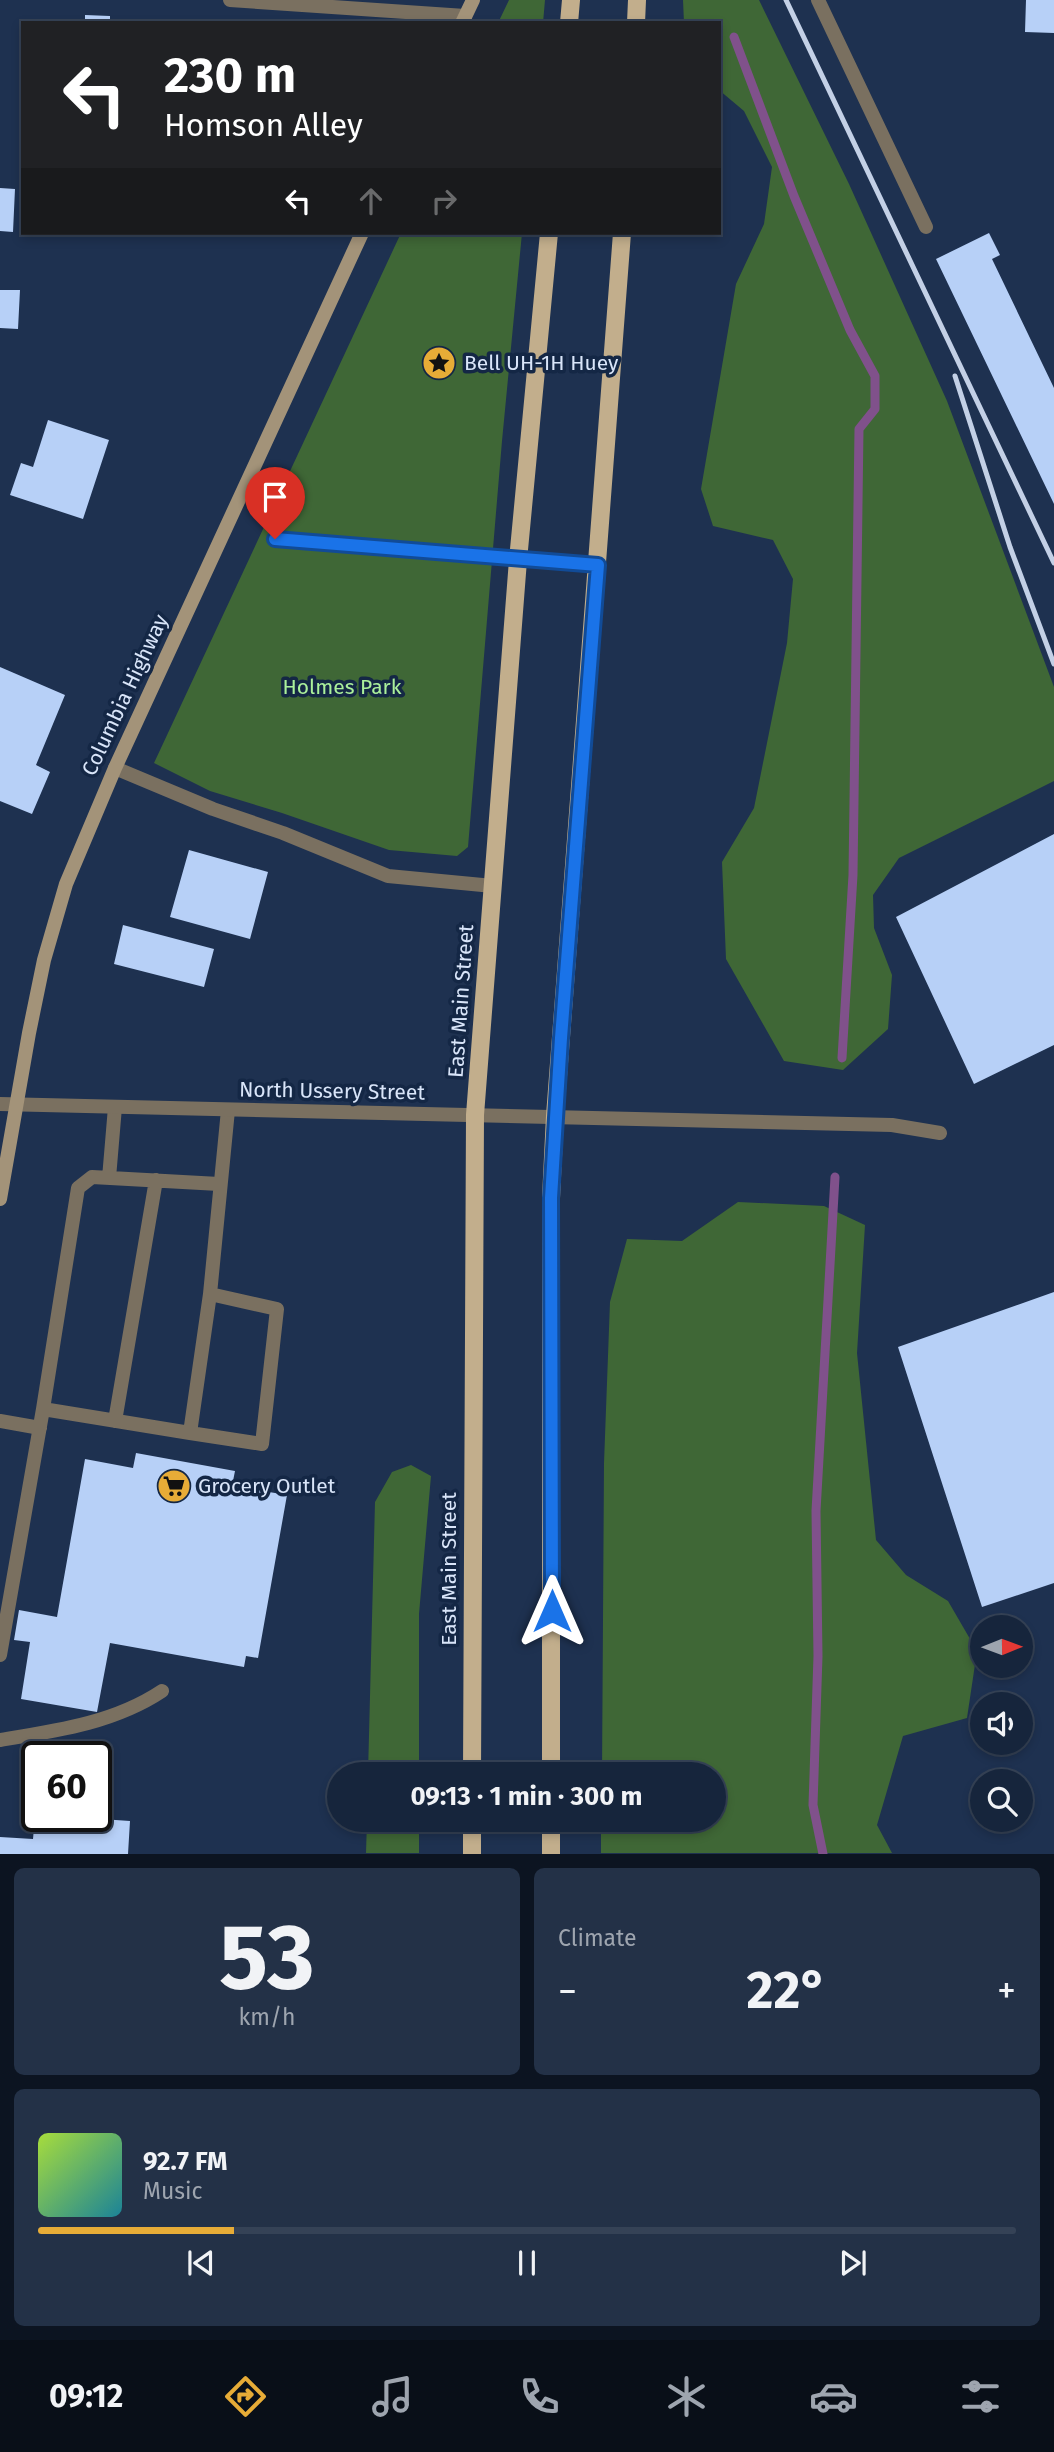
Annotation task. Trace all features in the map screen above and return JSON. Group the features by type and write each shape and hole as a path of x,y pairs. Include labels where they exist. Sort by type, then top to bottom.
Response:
{"main road":[{"path":"464,19 473,0"},
{"path":"569,21 571,0"},
{"path":"636,21 637,0"},
{"name":"Columbia Highway","path":"0,1199 44,960 66,884 115,768 361,235"},
{"name":"East Main Street","path":"472,1762 475,1115 519,560 549,235"},
{"path":"551,1762 551,1198 622,235"},
{"path":"471,1853 472,1832"},
{"path":"551,1832 551,1853"}],"street":[{"path":"230,0 464,19"},
{"path":"818,0 926,227"},
{"path":"275,539 598,565"},
{"path":"115,768 388,876 493,886"},
{"name":"North Ussery Street","path":"0,1104 892,1125 940,1133"},
{"path":"109,1178 115,1107"},
{"path":"190,1433 210,1294 228,1110"},
{"path":"1,1646 40,1427 78,1188 92,1177 219,1184"},
{"path":"115,1421 156,1180"},
{"path":"43,1409 262,1444 277,1309 210,1294"},
{"path":"0,1421 40,1427"},
{"path":"0,1740 78,1727 140,1705 162,1691"}],"green space":[{"path":"509,0 545,0 543,21 499,21"},
{"path":"683,0 759,0 849,184 947,401 1054,687 1054,781 899,858 873,895 874,928 892,975 888,1029 843,1070 784,1061 726,959 722,862 754,808 787,643 793,579 773,540 713,526 701,489 736,284 764,224 772,167 744,111 721,92 721,21 684,21"},
{"name":"Holmes Park","path":"400,235 522,235 468,847 457,856 389,850 210,791 154,763"},
{"path":"738,1202 824,1206 865,1225 857,1353 876,1540 906,1575 948,1601 970,1639 970,1678 973,1678 967,1718 903,1736 877,1825 892,1853 601,1853 601,1832 726,1832 726,1762 602,1762 604,1463 610,1302 627,1239 682,1241"},
{"path":"411,1465 431,1476 419,1614 419,1762 368,1762 375,1502 392,1472"},
{"path":"367,1832 419,1832 419,1853 366,1853"}],"building":[{"path":"1026,0 1054,0 1054,33 1025,32"},
{"path":"85,15 110,16 110,21 85,21"},
{"path":"0,188 15,189 13,232 0,231"},
{"path":"989,233 1000,255 992,259 1054,388 1054,504 936,259"},
{"path":"0,290 20,290 18,329 0,328"},
{"path":"48,420 109,440 83,519 10,495 21,463 33,467"},
{"path":"0,667 65,695 36,765 50,772 32,814 0,801"},
{"path":"1054,834 1054,1045 974,1084 896,917"},
{"path":"189,850 268,872 250,939 170,917"},
{"path":"123,925 214,949 204,987 114,964"},
{"path":"1054,1292 1054,1583 982,1607 898,1347"},
{"path":"136,1453 235,1471 232,1486 287,1495 258,1658 246,1656 244,1667 110,1643 97,1712 21,1699 30,1642 14,1640 19,1610 57,1617 85,1459 133,1468"},
{"path":"112,1820 130,1821 128,1854 0,1854 0,1837 33,1839 34,1832 112,1832"}],"waterway":[{"path":"734,37 794,196 850,330 875,376 875,409 859,429 853,875 842,1058"},
{"path":"823,1854 813,1805 818,1656 816,1511 835,1177"}],"railway":[{"path":"786,0 1054,563"},
{"path":"955,376 1010,547 1054,664"}],"place":[{"name":"Bell UH-1H Huey","path":"439,363"},
{"name":"Grocery Outlet","path":"174,1486"}],"route":[{"path":"275,539 598,565 551,1198 552,1611"}]}
